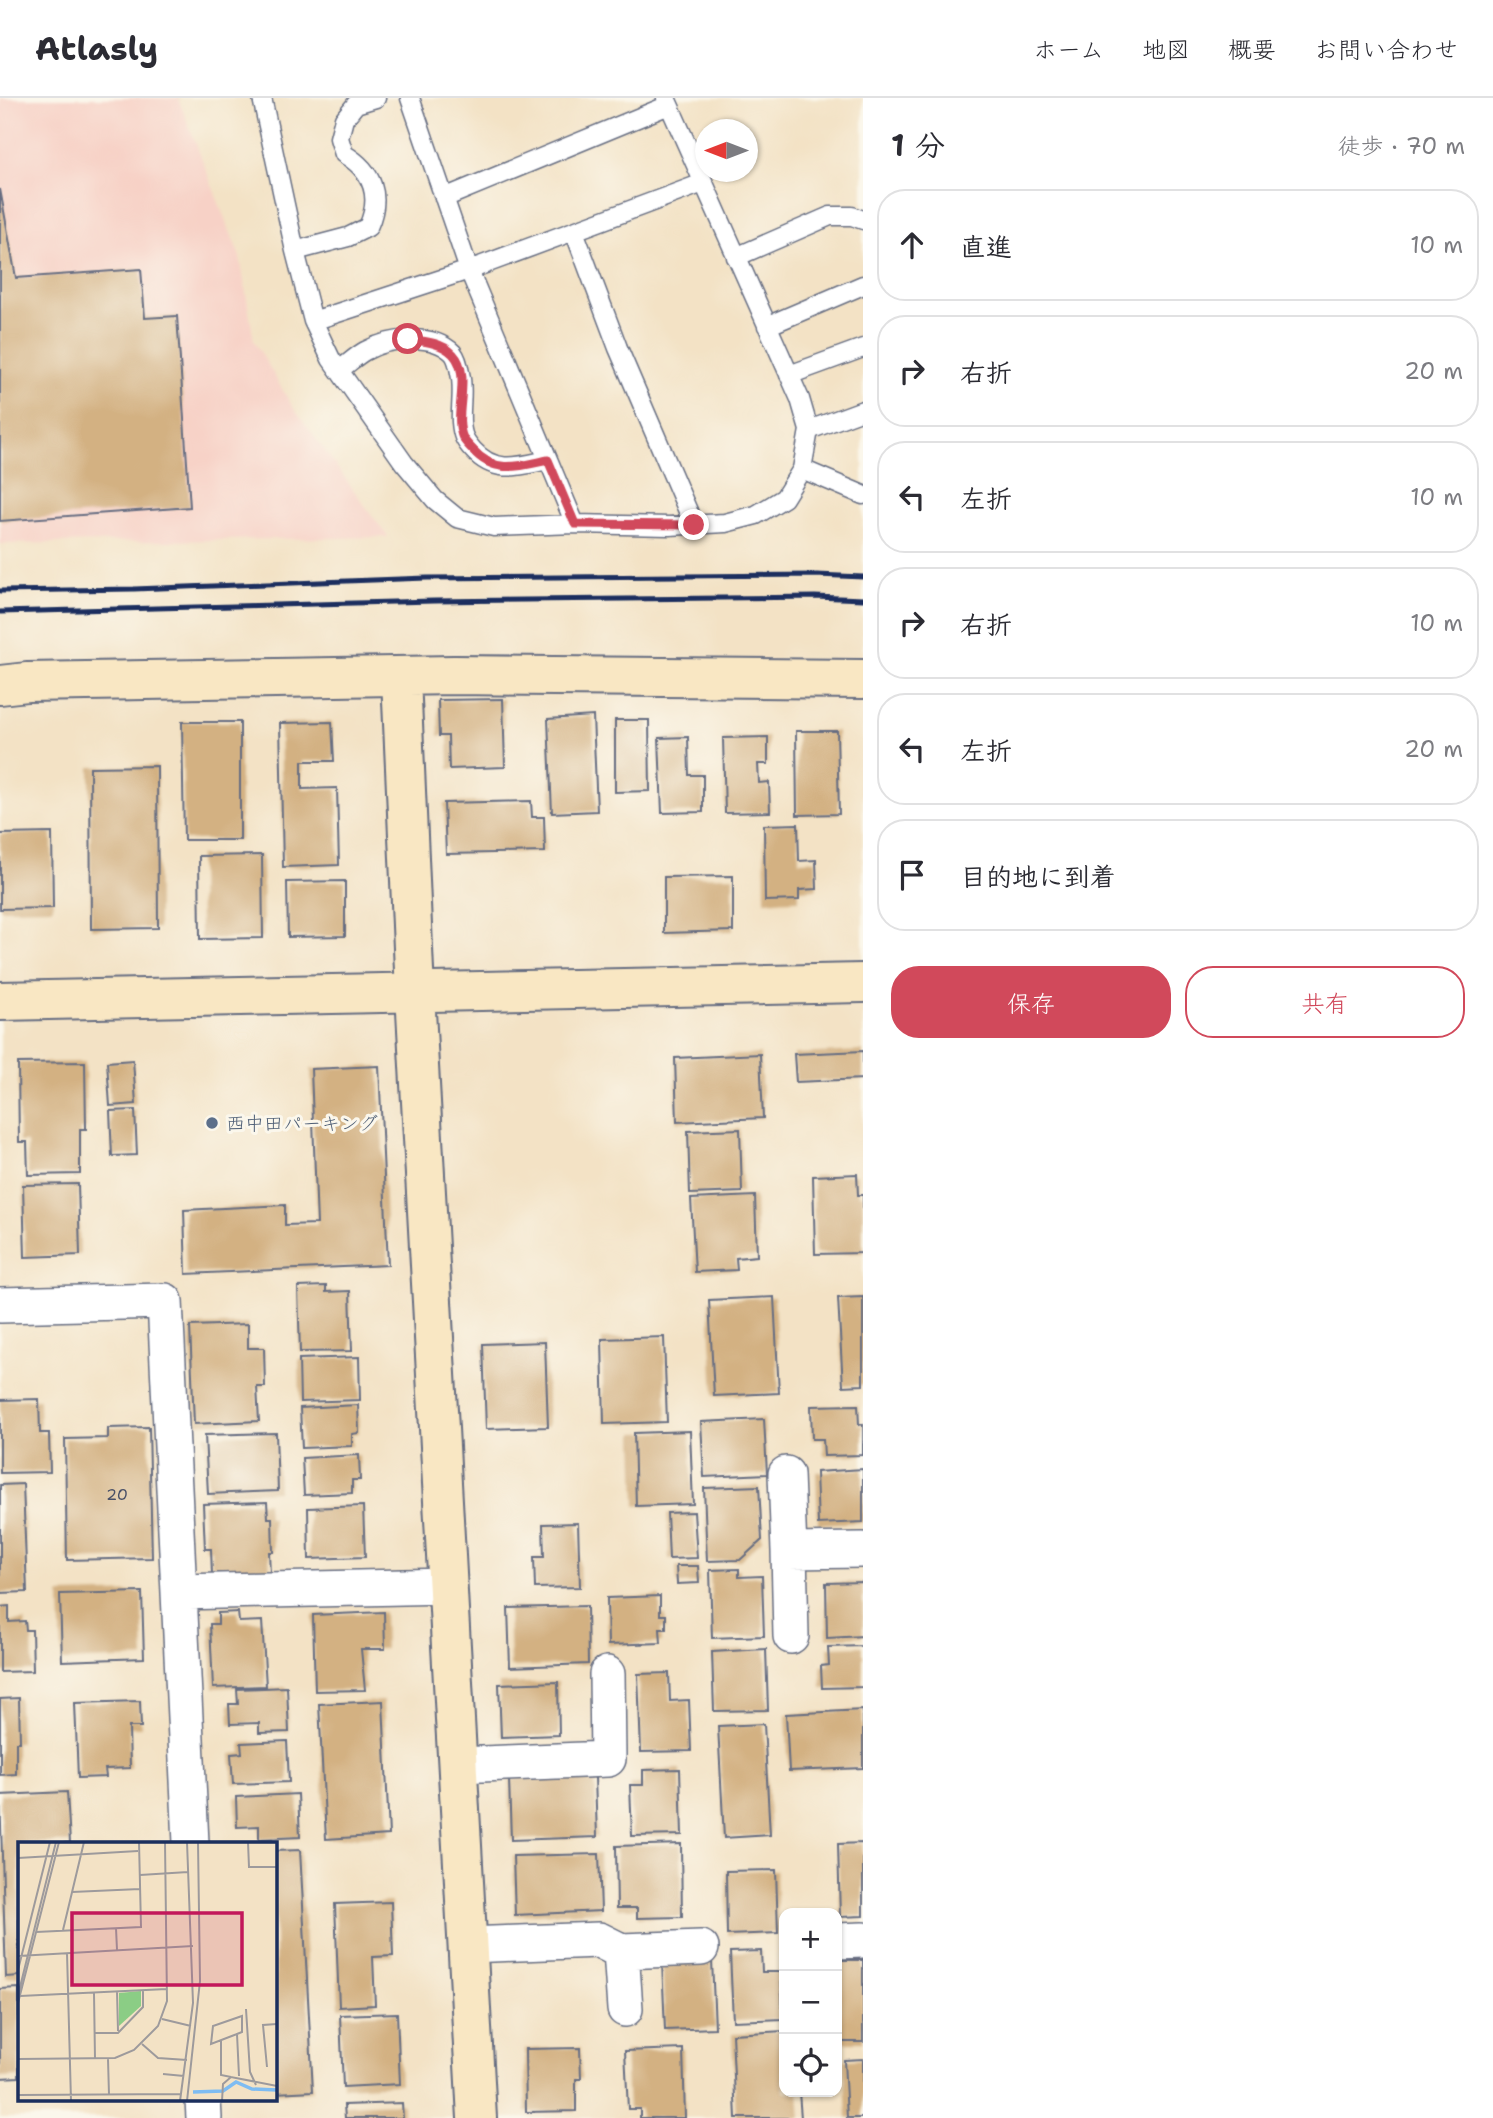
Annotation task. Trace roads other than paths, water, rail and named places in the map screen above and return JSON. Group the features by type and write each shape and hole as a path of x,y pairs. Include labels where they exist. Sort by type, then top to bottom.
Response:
{"street":[{"path":"0,685 27,682 468,676 863,679"},
{"path":"401,678 415,993 477,2118"},
{"path":"0,1001 863,984"},
{"path":"0,1305 165,1301 191,1842"},
{"path":"786,1474 792,1636"},
{"path":"789,1551 863,1550"},
{"path":"179,1592 449,1586"},
{"path":"458,1765 608,1759 607,1674"},
{"path":"467,1945 599,1940 621,1951 701,1948"},
{"path":"842,1941 863,1940"},
{"path":"621,1951 625,2009"},
{"path":"203,2100 204,2118"}],"lane":[{"path":"295,251 348,237 368,227 373,215 370,176 356,161 344,154 339,138 344,119 356,104 376,98"},
{"path":"410,98 469,270 575,524"},
{"path":"268,99 295,251 313,321 331,359 404,463 435,500 457,518 494,527 575,524 694,525 724,523 756,515 784,498 802,469 809,430 789,375 668,102 444,198"},
{"path":"313,321 469,270 703,183"},
{"path":"736,257 830,216 852,216 863,220"},
{"path":"574,231 618,348 694,525"},
{"path":"767,326 863,285"},
{"path":"339,370 364,352 384,343 408,339 444,347 455,355 461,375 462,437 475,453 490,465 505,467 548,460"},
{"path":"789,375 863,348"},
{"path":"809,430 863,410"},
{"path":"802,469 863,495"}],"railway":[{"path":"0,591 427,578 817,575 863,577"},
{"path":"0,612 434,601 815,597 863,599"}],"place":[{"name":"西中田パーキング","path":"212,1123"}]}
